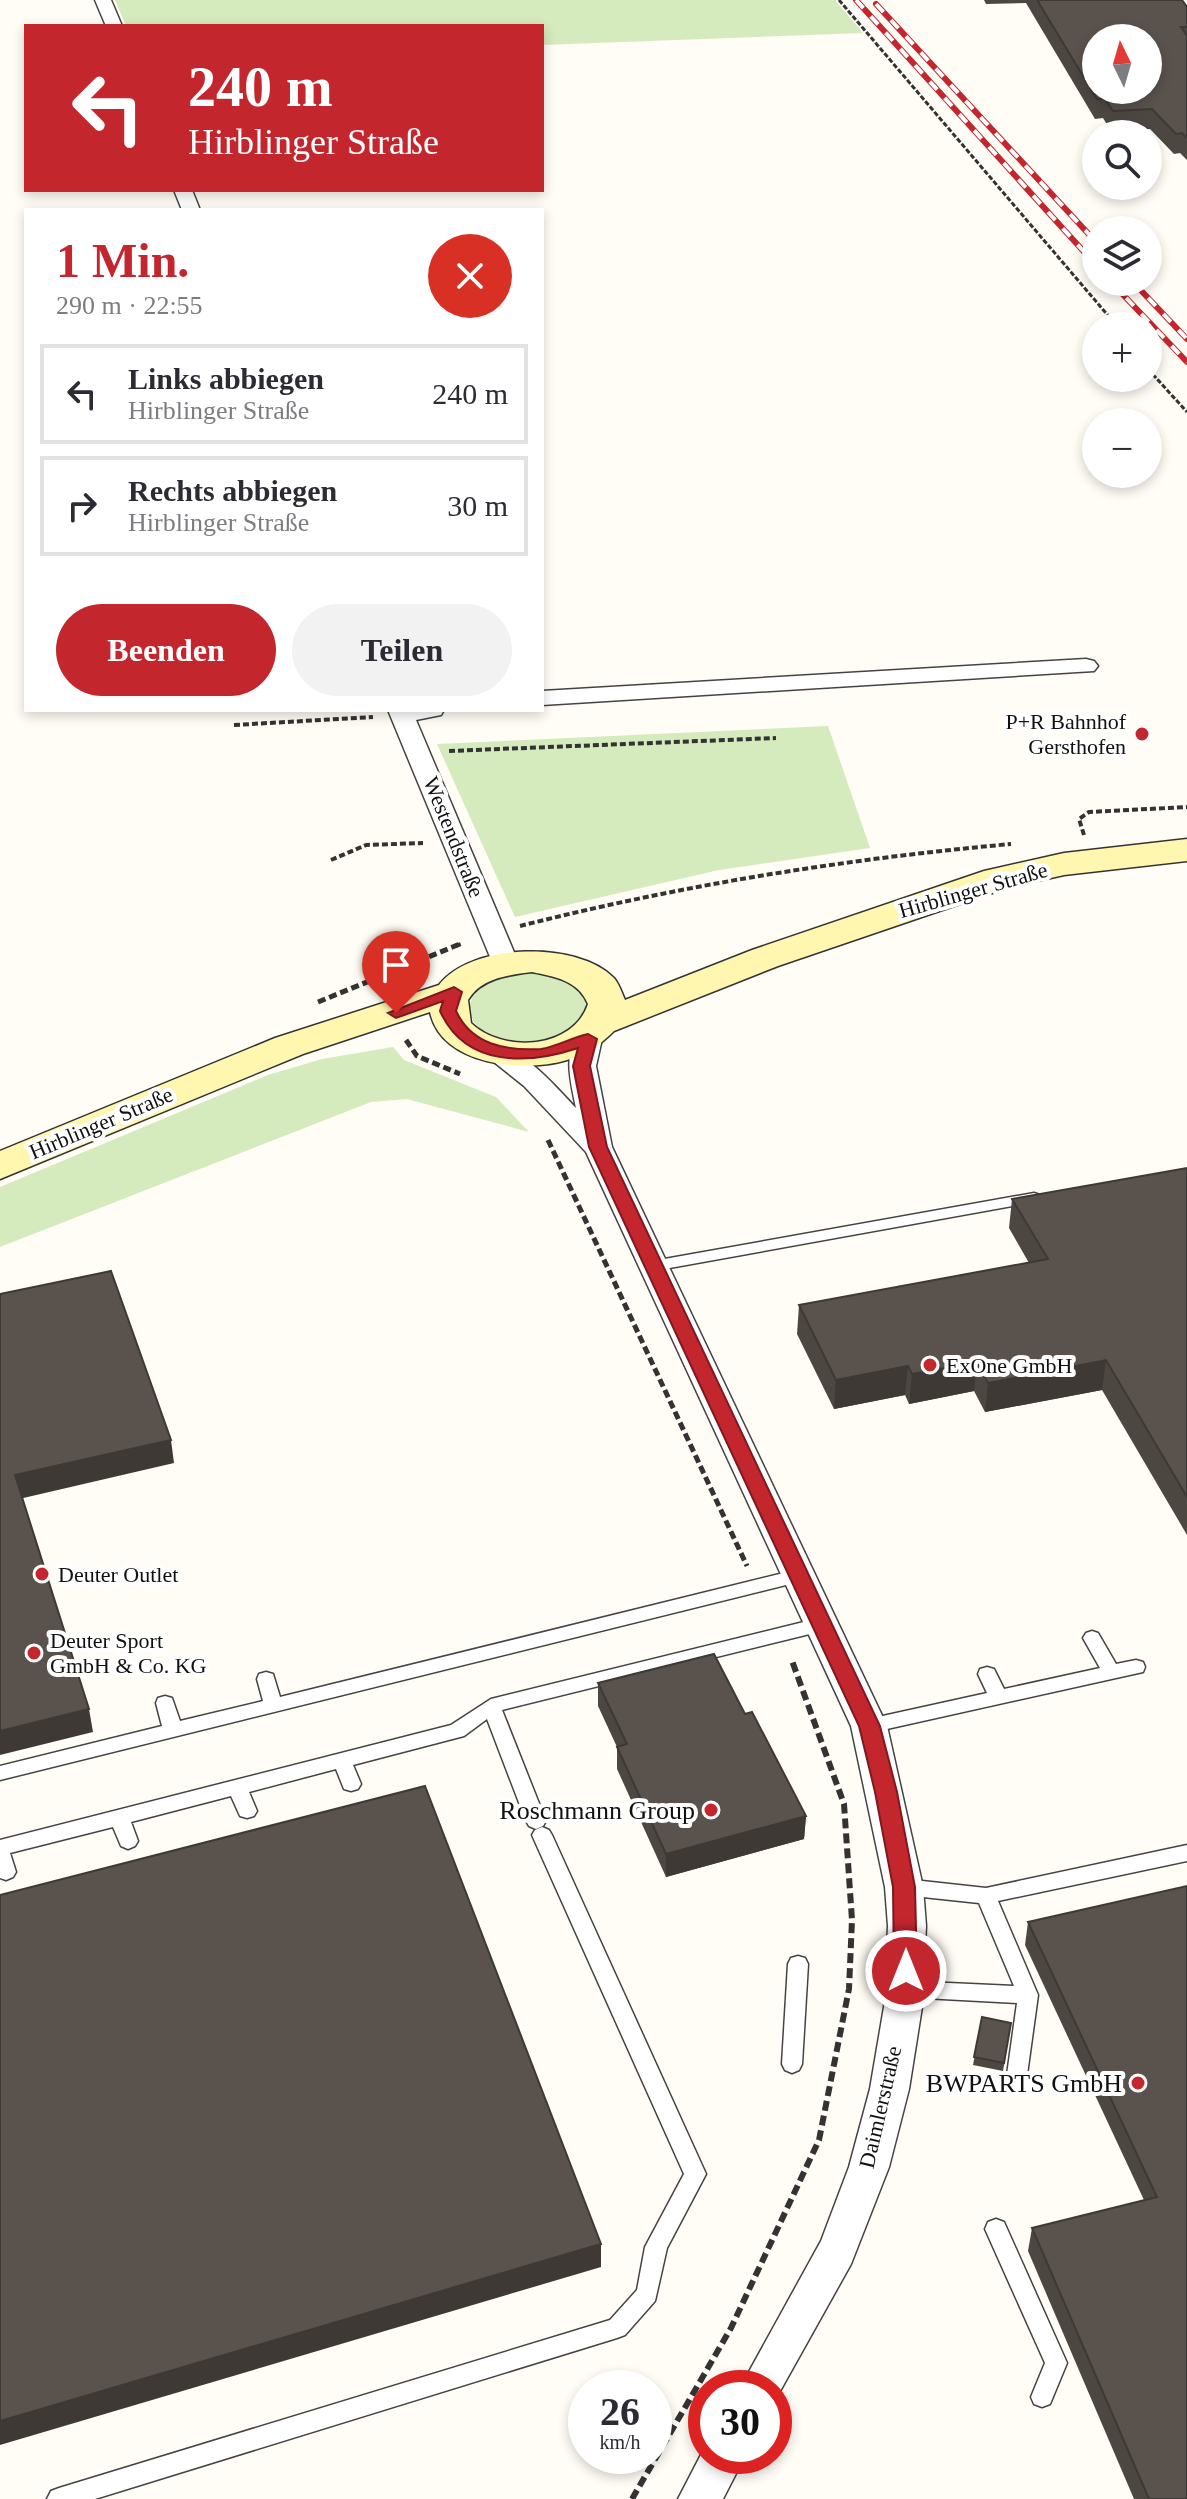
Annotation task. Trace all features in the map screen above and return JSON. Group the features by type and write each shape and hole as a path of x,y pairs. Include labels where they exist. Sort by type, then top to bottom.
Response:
{"main road":[{"name":"Hirblinger Straße","path":"203,1080 315,1048 405,1034 475,1055 544,1054 765,958 997,879 1064,864 1187,850"},
{"name":"Hirblinger Straße","path":"0,1166 289,1046 454,992 473,975 506,964 548,963 584,974 649,977 765,958"},
{"path":"584,974 605,993 608,1003 596,1030"},
{"path":"454,992 448,1011 475,1055"}],"street":[{"path":"103,0 113,24"},
{"path":"544,698 1086,666"},
{"name":"Westendstraße","path":"401,712 506,964"},
{"name":"Daimlerstraße","path":"596,1030 582,1066 598,1147 824,1624 869,1726 886,1792 904,1887 905,1989 884,2109 856,2206 770,2370"},
{"name":"Daimlerstraße","path":"475,1055 534,1080 598,1147"},
{"path":"700,2499 713,2474"}],"lane":[{"path":"653,1266 1048,1195"},
{"path":"0,1773 800,1575"},
{"path":"6,1872 0,1849 457,1731 491,1706 824,1624"},
{"path":"1092,1638 1112,1673"},
{"path":"869,1726 1136,1667"},
{"path":"987,1674 999,1698"},
{"path":"266,1679 273,1704"},
{"path":"165,1703 173,1731"},
{"path":"59,2499 617,2328 647,2294 656,2247 695,2174 539,1828 491,1706"},
{"path":"342,1760 351,1784"},
{"path":"237,1787 247,1811"},
{"path":"120,1818 128,1841"},
{"path":"904,1887 986,1896 1187,1853"},
{"path":"986,1896 1028,1995 1016,2082"},
{"path":"792,2064 798,1964"},
{"path":"905,1989 1028,1995"},
{"path":"996,2229 1056,2363 1042,2397"}],"path":[{"path":"839,0 1105,312"},
{"path":"1162,384 1187,412"},
{"path":"234,725 401,712"},
{"path":"420,753 776,738"},
{"path":"1085,838 1079,819 1089,812 1187,807"},
{"path":"331,860 366,845 454,842"},
{"path":"406,1040 417,1056 475,1055"},
{"path":"541,1127 756,1585"},
{"path":"632,2499 731,2328 819,2140 849,1989 852,1920 844,1804 781,1633"}],"green space":[{"path":"115,0 835,0 863,33 544,45 544,24 125,24"},
{"path":"828,726 870,848 719,870 515,917 437,744"},
{"path":"522,972 560,978 590,1002 572,1033 536,1043 512,1042 493,1037 479,1027 471,1015 470,1003 478,990 495,980"},
{"path":"393,1047 404,1060 496,1097 529,1132 407,1099 371,1102 0,1247 0,1187 268,1075 322,1059"}],"building":[{"path":"1037,0 1182,0 1187,7 1187,27 1181,27 1187,36 1187,138 1182,133 1176,134 1152,109 1113,111 1108,104 1162,104 1162,24 1082,24 1082,74"},
{"name":"ExOne GmbH","path":"1187,1168 1187,1497 1106,1360 988,1383 977,1362 912,1374 908,1366 836,1380 799,1305 1048,1259 1012,1199"},
{"path":"111,1271 171,1440 15,1475 89,1709 0,1731 0,1294"},
{"path":"714,1654 745,1714 752,1712 806,1816 666,1854 617,1747 627,1744 598,1683"},
{"path":"425,1786 601,2244 0,2421 0,1895"},
{"name":"BWPARTS GmbH","path":"1187,1886 1187,2499 1149,2499 1032,2228 1157,2197 1028,1922"},
{"path":"982,2017 1011,2023 1004,2063 974,2057"}],"railway":[{"path":"856,0 1082,250"},
{"path":"876,4 1082,227"},
{"path":"1124,296 1187,362"},
{"path":"1146,296 1187,339"}],"place":[{"name":"P+R Bahnhof Gersthofen","path":"1142,734"},
{"name":"ExOne GmbH","path":"930,1365"},
{"name":"Deuter Outlet","path":"42,1574"},
{"name":"Deuter Sport GmbH & Co. KG","path":"34,1653"},
{"name":"Roschmann Group","path":"711,1810"},
{"name":"BWPARTS GmbH","path":"1138,2083"}],"route":[{"path":"396,1013 454,992 448,1011 457,1030 475,1044 494,1051 544,1054 561,1051 588,1039 582,1066 583,1079 598,1147 824,1624 869,1726 886,1792 904,1887 906,1971"}]}
